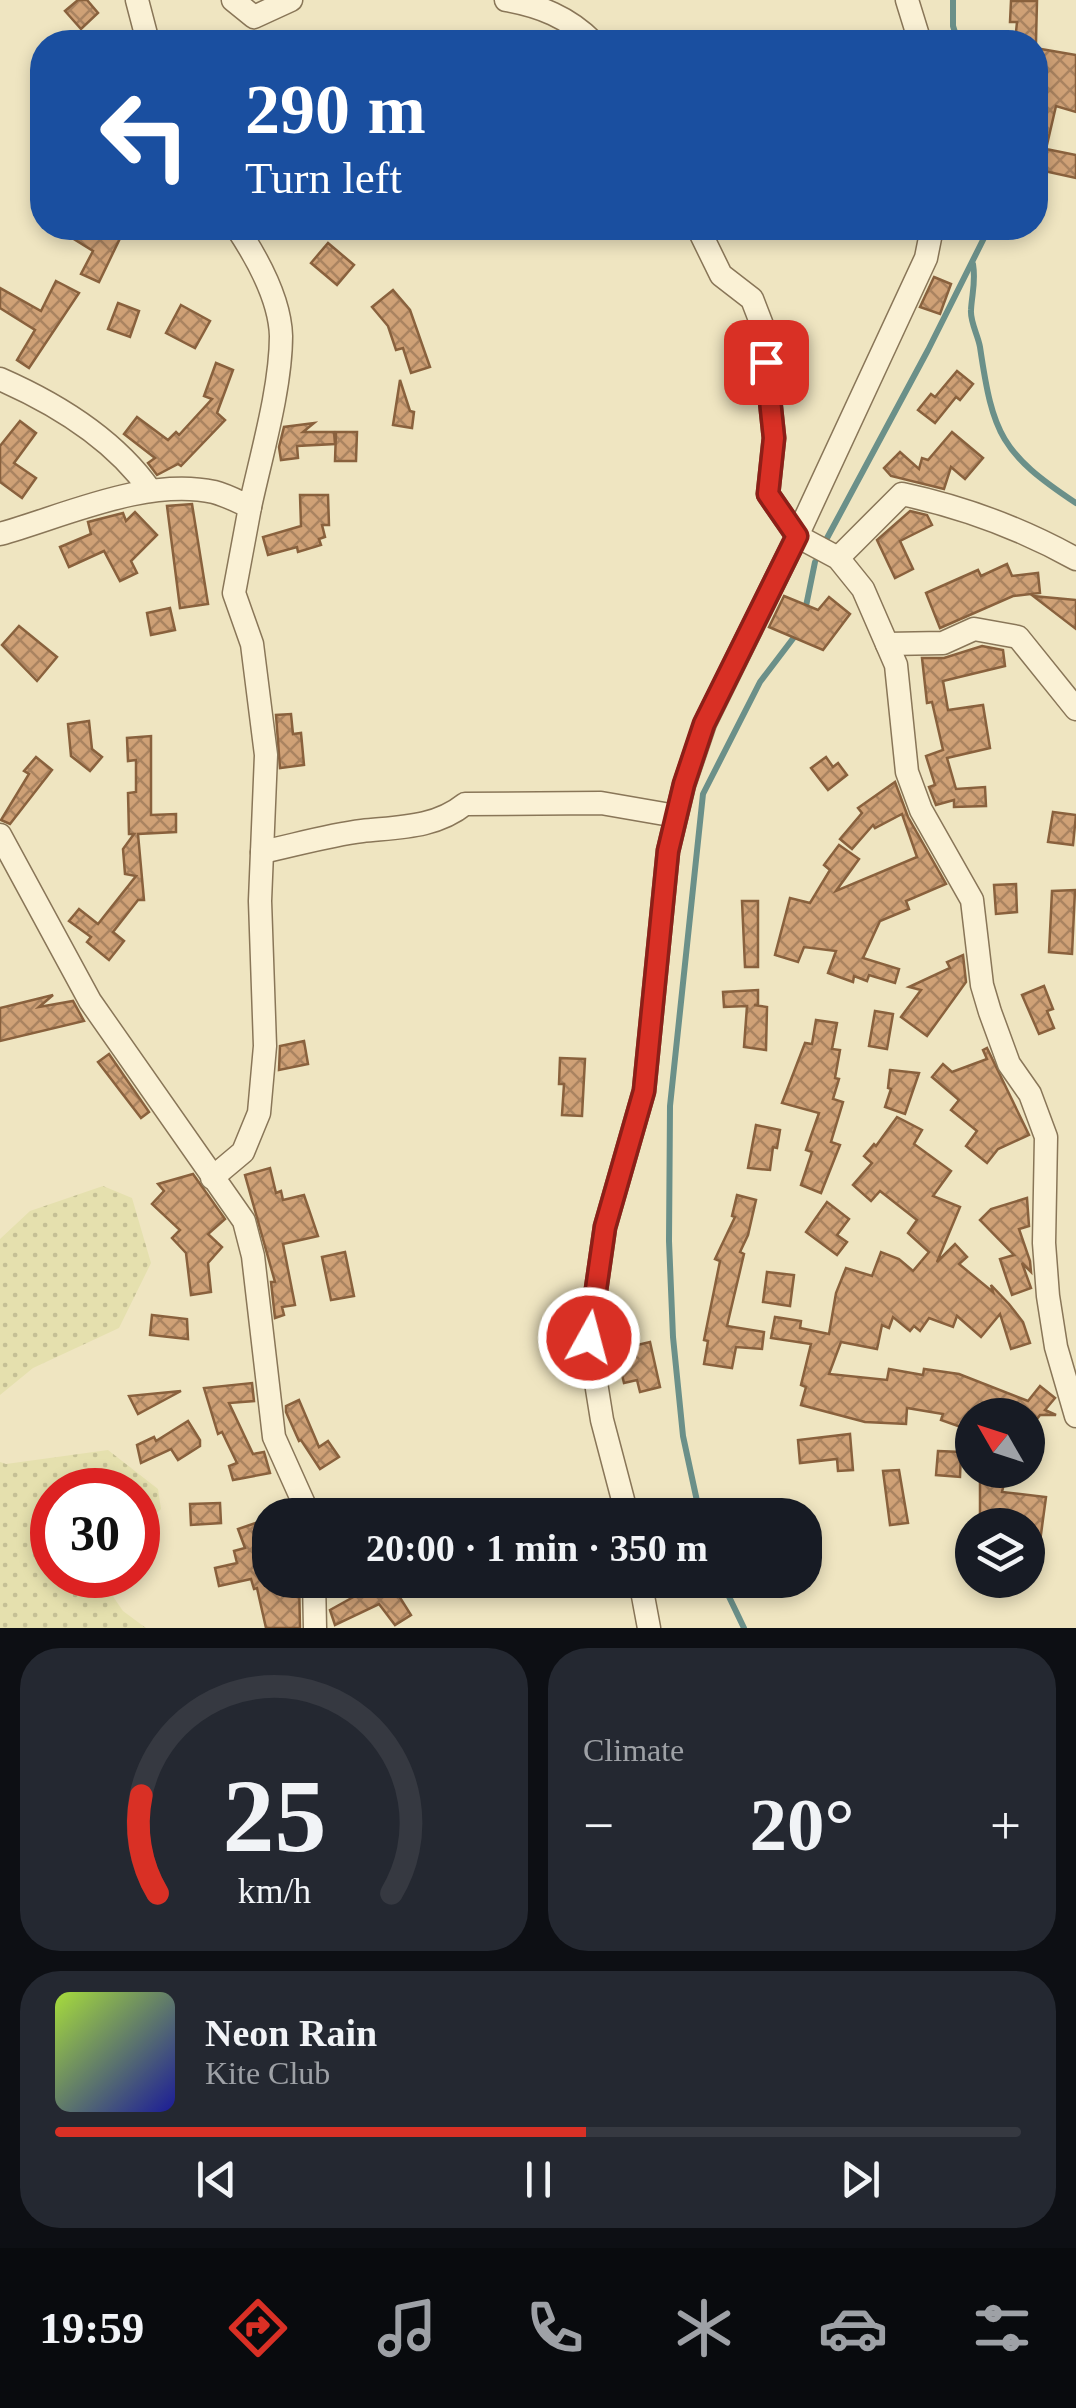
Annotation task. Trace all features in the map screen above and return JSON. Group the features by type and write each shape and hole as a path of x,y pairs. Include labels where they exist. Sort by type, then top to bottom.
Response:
{"street":[{"path":"137,0 145,30"},
{"path":"233,0 254,17 290,0"},
{"path":"506,0 538,6 581,30"},
{"path":"907,0 916,30"},
{"path":"212,1178 243,1152 259,1113 265,1046 262,852 266,755 252,644 234,594 281,334 262,272 244,240"},
{"path":"704,240 721,275 752,299 762,325 774,438 768,494 797,536 838,558 864,589 896,665 907,772 921,810 972,900 982,985 990,1012 1009,1064 1030,1094 1046,1137 1044,1243 1048,1296 1056,1346 1076,1416"},
{"path":"623,1498 602,1420 589,1338 605,1227 644,1091 668,851 676,816 704,724 797,536 926,258 930,240"},
{"path":"0,379 44,398 130,461 150,490"},
{"path":"0,534 150,490 215,492 250,508"},
{"path":"838,558 902,494 975,514 1030,535 1076,559"},
{"path":"887,644 942,643 974,630 1018,637 1076,709"},
{"path":"262,852 449,818 466,804 600,803 676,816"},
{"path":"0,835 90,1000 244,1221 253,1256 274,1437 301,1498"},
{"path":"315,1598 316,1628"},
{"path":"643,1598 649,1628"}],"shaded area":[{"path":"103,1186 132,1198 151,1263 119,1328 33,1368 0,1395 0,1239 30,1211"},
{"path":"108,1450 131,1468 30,1468 30,1598 114,1598 123,1611 146,1628 0,1628 0,1462"}],"building":[{"path":"78,0 87,0 98,13 81,29 65,11"},
{"path":"1011,1 1037,1 1036,30 1016,30 1017,22 1010,22"},
{"path":"1048,50 1076,55 1076,112 1056,106 1048,140"},
{"path":"1048,149 1076,155 1076,178 1048,172"},
{"path":"75,240 119,240 99,282 81,274 93,251"},
{"path":"328,243 354,265 337,285 311,263"},
{"path":"934,277 951,284 940,314 920,307"},
{"path":"56,281 79,293 29,368 17,360 35,330 0,308 0,288 41,311"},
{"path":"393,290 410,310 430,367 411,373 403,348 396,350 388,326 372,307"},
{"path":"118,303 139,311 130,337 108,329"},
{"path":"181,305 210,321 195,348 166,333"},
{"path":"216,363 233,370 217,413 225,420 181,466 157,475 148,463 155,458 124,434 137,417 168,440 176,432 179,435 212,399 204,396"},
{"path":"957,371 973,384 960,400 956,397 935,423 918,410"},
{"path":"400,380 410,411 414,412 412,428 393,425"},
{"path":"20,421 36,433 14,463 36,478 22,498 0,482 0,446"},
{"path":"314,423 303,432 334,432 335,444 297,446 298,458 281,460 279,447 284,427"},
{"path":"336,432 357,432 356,461 335,461"},
{"path":"952,432 983,458 965,479 951,467 944,489 891,476 884,468 900,452 919,469 922,458 928,460"},
{"path":"300,495 328,495 329,525 322,525 325,537 319,539 321,545 268,555 263,537 301,526"},
{"path":"192,504 208,604 180,608 167,506"},
{"path":"910,511 927,515 932,525 900,541 913,569 895,578 877,540"},
{"path":"135,512 157,535 131,561 137,573 120,581 104,551 69,567 60,547 91,534 88,522 123,513 126,521"},
{"path":"1007,564 1012,576 1038,573 1040,593 1013,596 940,628 926,593 978,570 981,576"},
{"path":"784,596 818,610 829,597 850,614 823,650 769,627"},
{"path":"1033,596 1076,600 1076,629"},
{"path":"170,608 175,630 151,635 147,613"},
{"path":"19,626 57,657 37,681 2,645"},
{"path":"982,646 1003,650 1005,666 943,681 948,710 983,705 990,748 947,758 956,789 985,787 986,806 954,807 954,800 936,805 929,787 935,785 926,756 943,750 932,702 927,703 922,658 944,658"},
{"path":"291,714 293,734 301,733 304,765 280,768 276,715"},
{"path":"89,721 92,749 102,757 90,771 71,756 68,724"},
{"path":"151,736 151,815 176,814 176,832 138,834 144,900 138,900 113,932 124,941 109,960 87,942 91,937 69,921 79,909 98,924 136,876 125,874 123,849 134,834 129,834 128,793 136,792 136,760 128,761 127,738"},
{"path":"36,757 52,770 10,824 1,820 29,774 24,771"},
{"path":"826,757 833,767 838,763 847,775 828,790 811,768"},
{"path":"895,782 908,817 946,884 906,901 909,909 880,921 863,958 899,969 895,983 869,975 867,981 854,976 853,982 828,973 836,951 804,947 798,962 775,955 790,898 810,903 830,870 824,865 839,845 859,859 836,891 917,857 902,814 875,828 873,825 852,849 840,839 862,813 858,808"},
{"path":"1053,812 1076,815 1073,845 1048,842"},
{"path":"1016,884 1017,912 996,914 994,885"},
{"path":"1075,890 1072,954 1049,952 1052,891"},
{"path":"742,901 758,901 758,967 745,967"},
{"path":"963,955 966,982 927,1036 901,1017 921,990 909,987 950,968 947,962"},
{"path":"1044,986 1053,1009 1047,1011 1054,1028 1039,1034 1022,995"},
{"path":"758,990 758,1005 754,1005 767,1007 766,1050 744,1047 747,1006 724,1007 723,992"},
{"path":"53,995 39,1007 73,1001 84,1021 0,1041 0,1008"},
{"path":"875,1011 893,1014 887,1049 869,1046"},
{"path":"816,1020 837,1023 832,1049 840,1050 835,1078 839,1079 833,1099 843,1102 831,1142 840,1145 821,1193 801,1185 812,1152 806,1150 819,1113 782,1103 805,1043 812,1044"},
{"path":"304,1041 308,1064 279,1070 280,1046"},
{"path":"987,1048 1029,1135 998,1149 987,1163 966,1146 977,1131 951,1110 959,1100 932,1077 943,1064 952,1072 987,1059 983,1050"},
{"path":"109,1054 149,1112 141,1118 98,1062"},
{"path":"560,1058 585,1059 582,1116 562,1115 564,1084 559,1084"},
{"path":"890,1070 919,1073 905,1114 885,1107 891,1089"},
{"path":"897,1117 922,1130 914,1144 951,1171 933,1196 960,1207 937,1262 955,1244 967,1257 959,1264 993,1292 991,1285 1009,1304 1023,1322 1030,1343 1011,1349 1000,1314 981,1337 957,1316 953,1327 929,1318 920,1331 914,1326 910,1331 893,1317 889,1328 882,1325 877,1349 841,1342 829,1374 887,1380 889,1369 923,1375 924,1369 959,1374 1020,1398 955,1398 955,1425 941,1420 943,1414 907,1408 906,1424 865,1422 801,1405 806,1387 801,1385 811,1344 771,1338 775,1317 801,1321 800,1328 829,1334 836,1293 846,1268 872,1276 881,1252 899,1259 913,1271 929,1252 908,1233 917,1220 880,1191 871,1201 853,1185 872,1163 864,1156"},
{"path":"756,1125 780,1130 770,1170 748,1168"},
{"path":"270,1168 276,1193 281,1191 283,1200 304,1195 318,1236 283,1244 295,1305 282,1307 284,1315 275,1318 271,1282 275,1282 245,1175"},
{"path":"193,1174 225,1219 208,1234 222,1247 208,1263 211,1292 191,1295 186,1253 172,1238 180,1230 152,1204 164,1191 158,1184"},
{"path":"737,1195 756,1200 740,1252 744,1254 727,1326 764,1332 762,1349 736,1347 732,1368 704,1364 708,1341 704,1340 720,1261 715,1259 735,1217 732,1216"},
{"path":"1027,1198 1029,1226 1019,1229 1030,1261 1031,1272 1022,1263 1031,1288 1012,1295 1000,1259 1014,1255 980,1220 991,1209"},
{"path":"827,1202 849,1219 837,1235 847,1242 837,1255 806,1232"},
{"path":"345,1252 354,1296 331,1300 322,1257"},
{"path":"767,1272 794,1275 790,1306 763,1302"},
{"path":"152,1315 187,1319 188,1339 150,1335"},
{"path":"650,1342 660,1387 640,1392 637,1380 624,1383 616,1350"},
{"path":"252,1383 254,1401 229,1403 253,1454 264,1452 270,1473 233,1480 229,1466 237,1463 222,1432 218,1434 204,1388"},
{"path":"1040,1386 1055,1398 1045,1410 1045,1398 1030,1398"},
{"path":"181,1391 138,1414 129,1396"},
{"path":"299,1400 319,1447 328,1441 339,1457 320,1469 299,1441 286,1412 286,1406"},
{"path":"188,1421 200,1446 178,1460 171,1449 141,1463 137,1445 154,1437 156,1441"},
{"path":"850,1434 853,1470 838,1471 837,1459 800,1463 798,1440"},
{"path":"938,1451 955,1452 955,1477 936,1475"},
{"path":"899,1470 908,1523 890,1525 883,1471"},
{"path":"980,1488 1003,1488 1002,1492 1046,1497 1045,1508 980,1508"},
{"path":"220,1503 221,1523 191,1525 190,1504"},
{"path":"252,1524 252,1582 251,1579 219,1586 215,1568 237,1563 234,1551 245,1548 238,1529"},
{"path":"259,1598 299,1598 300,1628 266,1628"},
{"path":"352,1598 400,1598 411,1615 395,1625 379,1604 335,1625 330,1610"}],"waterway":[{"path":"953,0 954,30"},
{"path":"826,540 983,240"},
{"path":"973,264 971,315 996,422 1016,455 1076,503"},
{"path":"805,611 815,562"},
{"path":"696,1498 683,1436 673,1337 670,1106 703,794 760,682 798,632"},
{"path":"730,1598 744,1628"}],"route":[{"path":"589,1338 605,1227 644,1091 668,851 684,784 704,724 797,536 768,494 774,438 766,362"}]}
